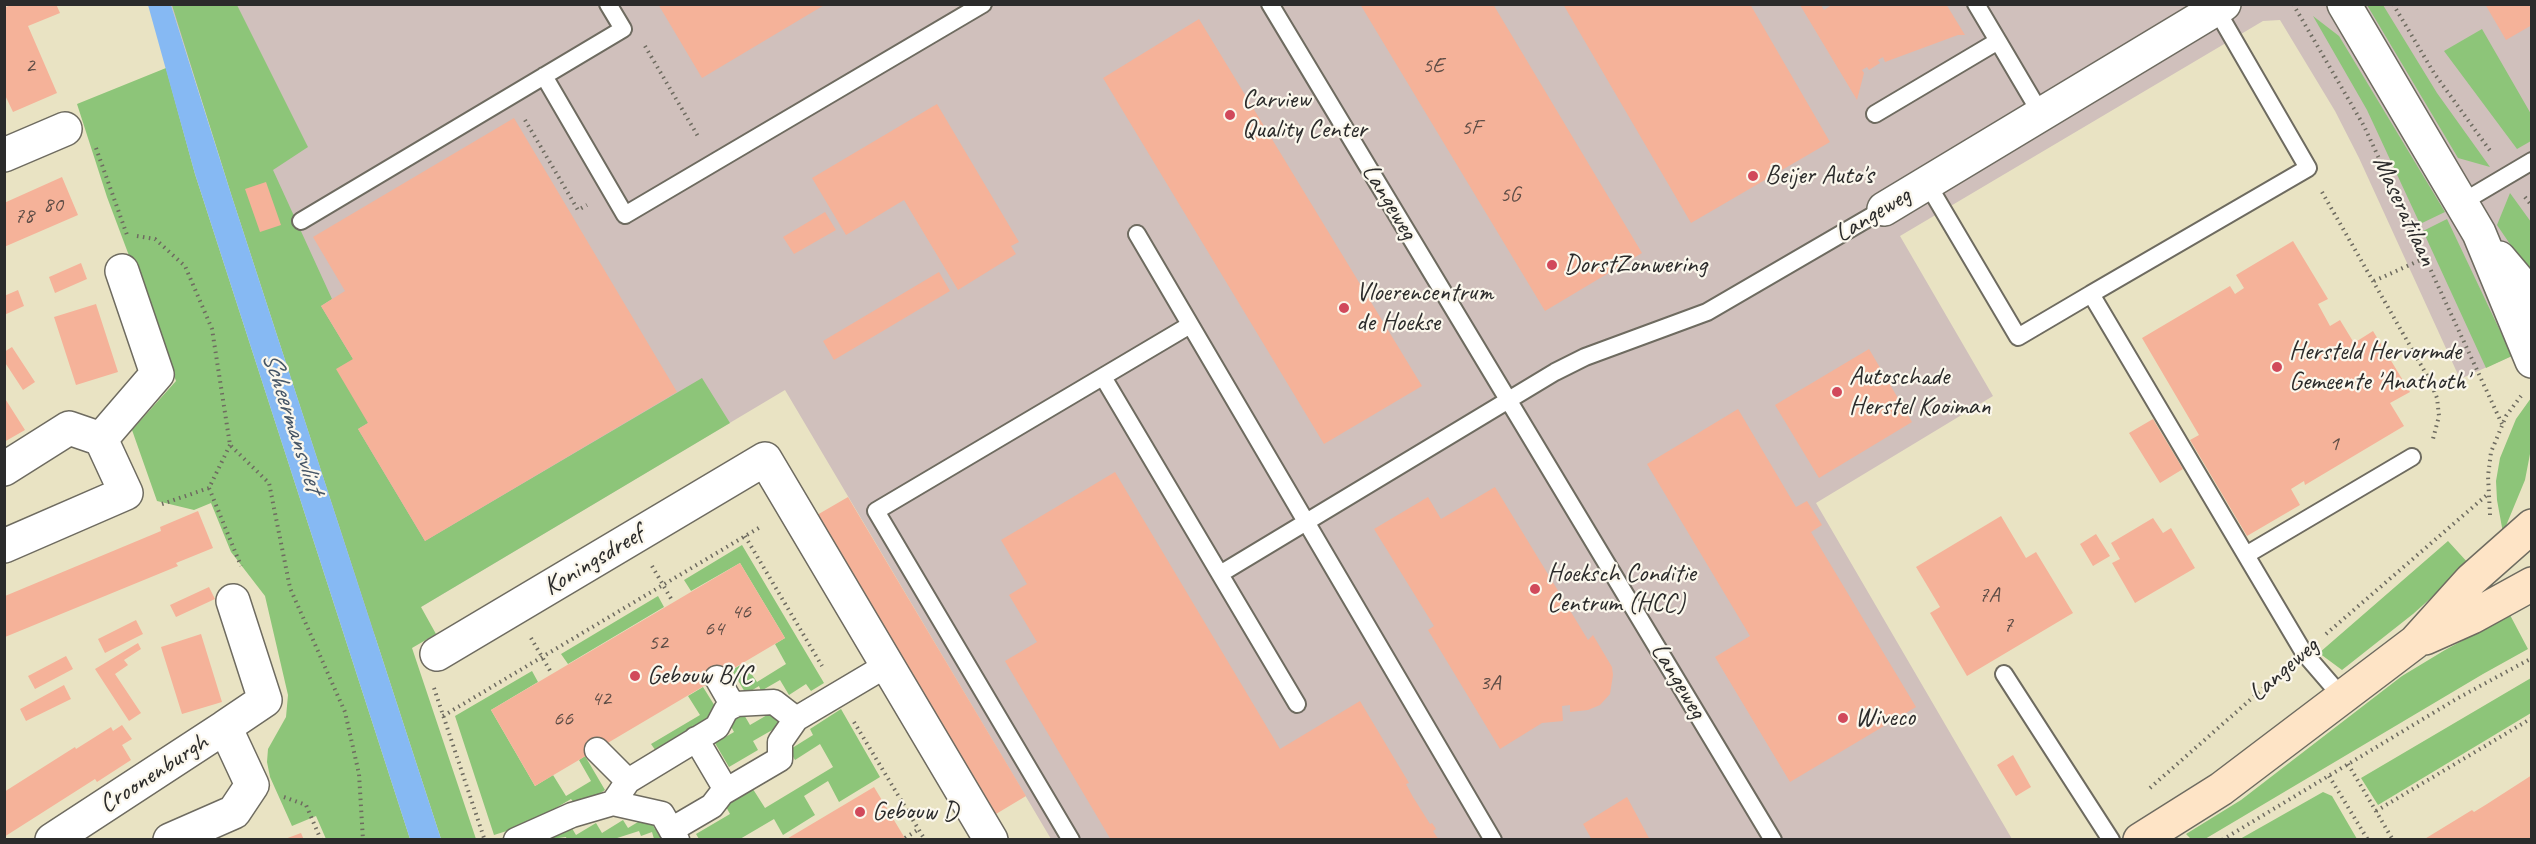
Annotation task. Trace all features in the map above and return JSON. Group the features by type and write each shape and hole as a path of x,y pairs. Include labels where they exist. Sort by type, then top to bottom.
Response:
{"main road":[{"path":"2140,840 2221,789 2415,642 2471,580 2532,526"},
{"path":"2415,642 2487,610 2532,584"}],"street":[{"name":"Maseratilaan","path":"2344,4 2479,233 2532,297"},
{"name":"Langeweg","path":"1884,209 2208,9"},
{"path":"4,155 65,129"},
{"name":"Maseratilaan","path":"2479,233 2528,376"},
{"path":"101,439 157,374 122,271"},
{"path":"4,469 69,428 101,439 126,493 4,546"},
{"name":"Koningsdreef","path":"437,654 765,459 991,840"},
{"name":"Croonenburgh","path":"52,840 265,700 233,601"},
{"path":"516,840 572,815 613,803 662,814 674,835 712,806 726,790 780,759 780,742 796,719 887,665"},
{"path":"717,678 733,706"},
{"path":"613,803 627,781 717,727 726,710 733,706 774,702 796,719"},
{"name":"Croonenburgh","path":"225,728 252,785"},
{"path":"696,739 726,790"},
{"path":"597,750 627,781"},
{"path":"170,840 234,812 252,785"}],"lane":[{"path":"301,221 623,29 608,4"},
{"path":"544,76 625,214 983,4"},
{"name":"Langeweg","path":"1270,4 1773,840"},
{"path":"1976,4 2041,114"},
{"path":"1927,183 2018,337 2308,168 2208,9"},
{"path":"1875,114 1998,41"},
{"path":"2461,202 2532,161"},
{"name":"Langeweg","path":"1220,574 1508,400 1585,357 1707,312 1884,209"},
{"path":"1137,234 1493,840"},
{"path":"2091,294 2304,653 2342,697"},
{"path":"1071,840 876,511 1190,325"},
{"path":"1102,377 1297,704"},
{"path":"2246,555 2412,457"},
{"path":"2004,674 2111,840"}],"path":[{"name":"Maseratilaan","path":"2294,4 2358,113 2502,424"},
{"path":"2393,4 2442,84 2532,206"},
{"path":"639,35 699,139"},
{"path":"65,129 95,145 127,235 155,238 185,266 212,329 230,446 209,488 145,509 126,493"},
{"path":"2308,168 2429,379 2437,398 2439,416 2435,435 2424,450 2412,457"},
{"path":"2374,281 2425,258"},
{"path":"2502,551 2493,529 2488,494 2491,452 2502,424 2528,376"},
{"path":"230,446 269,483 290,588 345,712 359,774 363,840"},
{"path":"209,488 252,593 233,601"},
{"name":"Langeweg","path":"2101,824 2132,803 2488,494"},
{"path":"443,716 793,507"},
{"path":"437,654 425,661 485,840"},
{"path":"2222,840 2458,698 2532,658"},
{"path":"2376,811 2532,718"},
{"path":"2348,764 2393,840"},
{"path":"2330,776 2368,840"},
{"path":"252,785 306,805 321,840"},
{"path":"904,838 919,829"}],"shaded area":[{"path":"171,5 2531,5 2531,344 2512,356 2460,379 2359,158 2335,111 2280,20 2263,21 1900,236 1993,396 1816,503 2012,839 1051,839 785,390 374,635"}],"green space":[{"path":"172,5 237,5 308,147 273,170 332,299 321,306 353,359 368,423 358,429 425,541 702,378 730,423 421,607 436,634 412,648 476,839 441,839 231,194"},
{"path":"2367,5 2383,5 2437,93 2490,167 2458,158"},
{"path":"2313,16 2339,36 2445,212 2420,224 2367,110"},
{"path":"2482,29 2531,114 2531,141 2517,149 2444,51"},
{"path":"166,68 195,174 410,839 326,839 316,816 292,826 270,777 267,762 268,749 286,717 288,695 265,596 231,552 211,503 194,510 157,501 132,430 176,381 107,197 77,104"},
{"path":"2510,193 2531,222 2531,275 2497,225"},
{"path":"2447,219 2512,356 2486,368 2423,231"},
{"path":"2531,398 2530,454 2525,480 2503,533 2496,481 2500,458 2516,419"},
{"path":"2448,541 2469,564 2413,614 2342,670 2319,653"},
{"path":"742,545 824,683 811,691 806,684 789,695 780,680 761,691 759,686 746,694 732,670 744,663 757,682 786,664 775,644 785,638 740,563 691,591 684,580"},
{"path":"658,596 664,607 568,664 561,654"},
{"path":"2510,615 2528,649 2205,839 2191,839 2186,834 2241,800 2402,676"},
{"path":"532,671 538,682 491,710 535,786 553,775 566,796 591,781 579,760 585,756 605,790 586,803 582,798 574,803 571,799 529,824 494,835 455,716"},
{"path":"2531,678 2531,713 2378,805 2361,778"},
{"path":"703,687 718,711 658,754 651,744 700,715 688,696"},
{"path":"841,709 880,777 839,802 828,781 804,796 815,815 783,835 774,819 740,839 699,839 696,834 730,814 724,803 751,786 765,808 833,767 820,744 795,760 789,750 813,735 810,729"},
{"path":"774,711 781,725 753,741 758,750 729,767 715,743 734,732 728,721 743,713 750,725"},
{"path":"2323,792 2332,796 2357,839 2240,839"},
{"path":"648,816 655,829 661,825 669,839 654,839 652,832 641,836 639,831 614,839 567,840 566,837 542,840 570,825 576,835 596,823 602,833 623,820 628,828"}],"water":[{"name":"Scheermansvliet","path":"148,5 171,5 441,839 410,839 195,174"}],"building":[{"path":"13,4 56,4 60,13 28,26 57,93 13,112 4,93 4,8"},
{"path":"658,4 826,4 702,78"},
{"path":"1360,4 1493,4 1642,253 1545,311"},
{"path":"1563,4 1750,4 1830,142 1691,223"},
{"path":"1833,4 1946,4 1965,35 1958,35 1885,62 1883,57 1878,60 1880,63 1869,70 1867,67 1862,70 1864,73 1857,100 1800,5 1821,5 1824,10"},
{"path":"2485,4 2532,4 2532,25 2506,40"},
{"path":"1199,19 1422,386 1324,444 1103,78"},
{"path":"937,104 1019,242 1011,246 1016,254 958,290 904,200 846,235 812,178"},
{"path":"514,118 677,392 425,541 358,429 368,423 336,369 353,359 321,306 345,291 313,237"},
{"path":"62,177 78,215 4,247 4,203"},
{"path":"266,182 281,225 260,232 245,189"},
{"path":"825,212 836,230 794,254 783,237"},
{"name":"Hersteld Hervormde Gemeente 'Anathoth'","path":"2293,241 2328,299 2318,304 2330,326 2340,320 2354,343 2373,331 2410,392 2390,403 2404,426 2305,485 2304,481 2291,489 2300,505 2247,536 2190,440 2199,435 2142,338 2230,286 2235,294 2244,288 2236,275"},
{"path":"81,263 87,279 55,293 49,277"},
{"path":"939,272 950,291 834,360 823,341"},
{"path":"18,290 24,306 4,315 4,296"},
{"path":"96,304 118,372 76,385 54,317"},
{"path":"12,347 35,382 23,390 4,361 4,352"},
{"path":"1869,349 1912,422 1819,478 1775,405"},
{"path":"4,397 25,430 4,442"},
{"path":"1738,409 1796,507 1807,501 1822,525 1811,532 1916,707 1790,782 1715,657 1750,636 1647,464"},
{"path":"2153,419 2183,469 2160,483 2129,433"},
{"path":"1115,472 1280,749 1360,701 1409,783 1406,784 1413,797 1430,824 1432,823 1436,829 1433,831 1439,840 1111,840 1005,661 1037,642 1009,595 1027,584 1001,540"},
{"path":"1495,487 1588,640 1593,635 1612,667 1613,675 1610,694 1600,705 1588,710 1570,712 1570,705 1562,706 1563,721 1542,723 1500,749 1428,630 1434,626 1374,529 1428,497 1441,519"},
{"path":"848,497 1026,796 996,814 817,515"},
{"path":"198,511 213,548 176,563 178,566 5,637 5,596 161,531 160,527"},
{"path":"2001,516 2026,558 2036,552 2073,613 1967,676 1930,613 1940,607 1916,567"},
{"path":"2153,518 2163,533 2171,528 2195,568 2135,603 2112,563 2120,559 2111,543"},
{"path":"2096,534 2110,556 2093,566 2080,544"},
{"name":"Gebouw B/C","path":"740,563 785,638 535,786 491,710"},
{"path":"209,587 215,599 176,617 170,605"},
{"path":"136,620 143,634 105,653 98,639"},
{"path":"201,634 222,702 182,714 161,647"},
{"path":"138,643 141,649 124,660 128,665 115,674 141,713 129,721 95,669"},
{"path":"66,656 73,669 35,689 28,676"},
{"path":"64,685 71,699 26,721 20,709"},
{"path":"122,725 132,739 122,745 131,760 97,782 95,779 4,837 4,792 75,747 76,749 111,727 113,731"},
{"path":"2013,755 2031,787 2016,796 1997,765"},
{"path":"2532,775 2532,840 2423,840 2472,810 2474,812"},
{"name":"Gebouw D","path":"874,787 906,840 785,840"},
{"path":"1627,797 1650,840 1592,840 1583,824"},
{"path":"301,833 304,840 285,840 285,839"}],"place":[{"name":"Carview Quality Center","path":"1230,115"},
{"name":"Beijer Auto's","path":"1753,176"},
{"name":"DorstZonwering","path":"1552,265"},
{"name":"Vloerencentrum de Hoekse","path":"1344,308"},
{"name":"Hersteld Hervormde Gemeente 'Anathoth'","path":"2277,367"},
{"name":"Autoschade Herstel Kooiman","path":"1837,392"},
{"name":"Hoeksch Conditie Centrum (HCC)","path":"1535,589"},
{"name":"Gebouw B/C","path":"635,676"},
{"name":"Wiveco","path":"1843,718"},
{"name":"Gebouw D","path":"860,812"}]}
